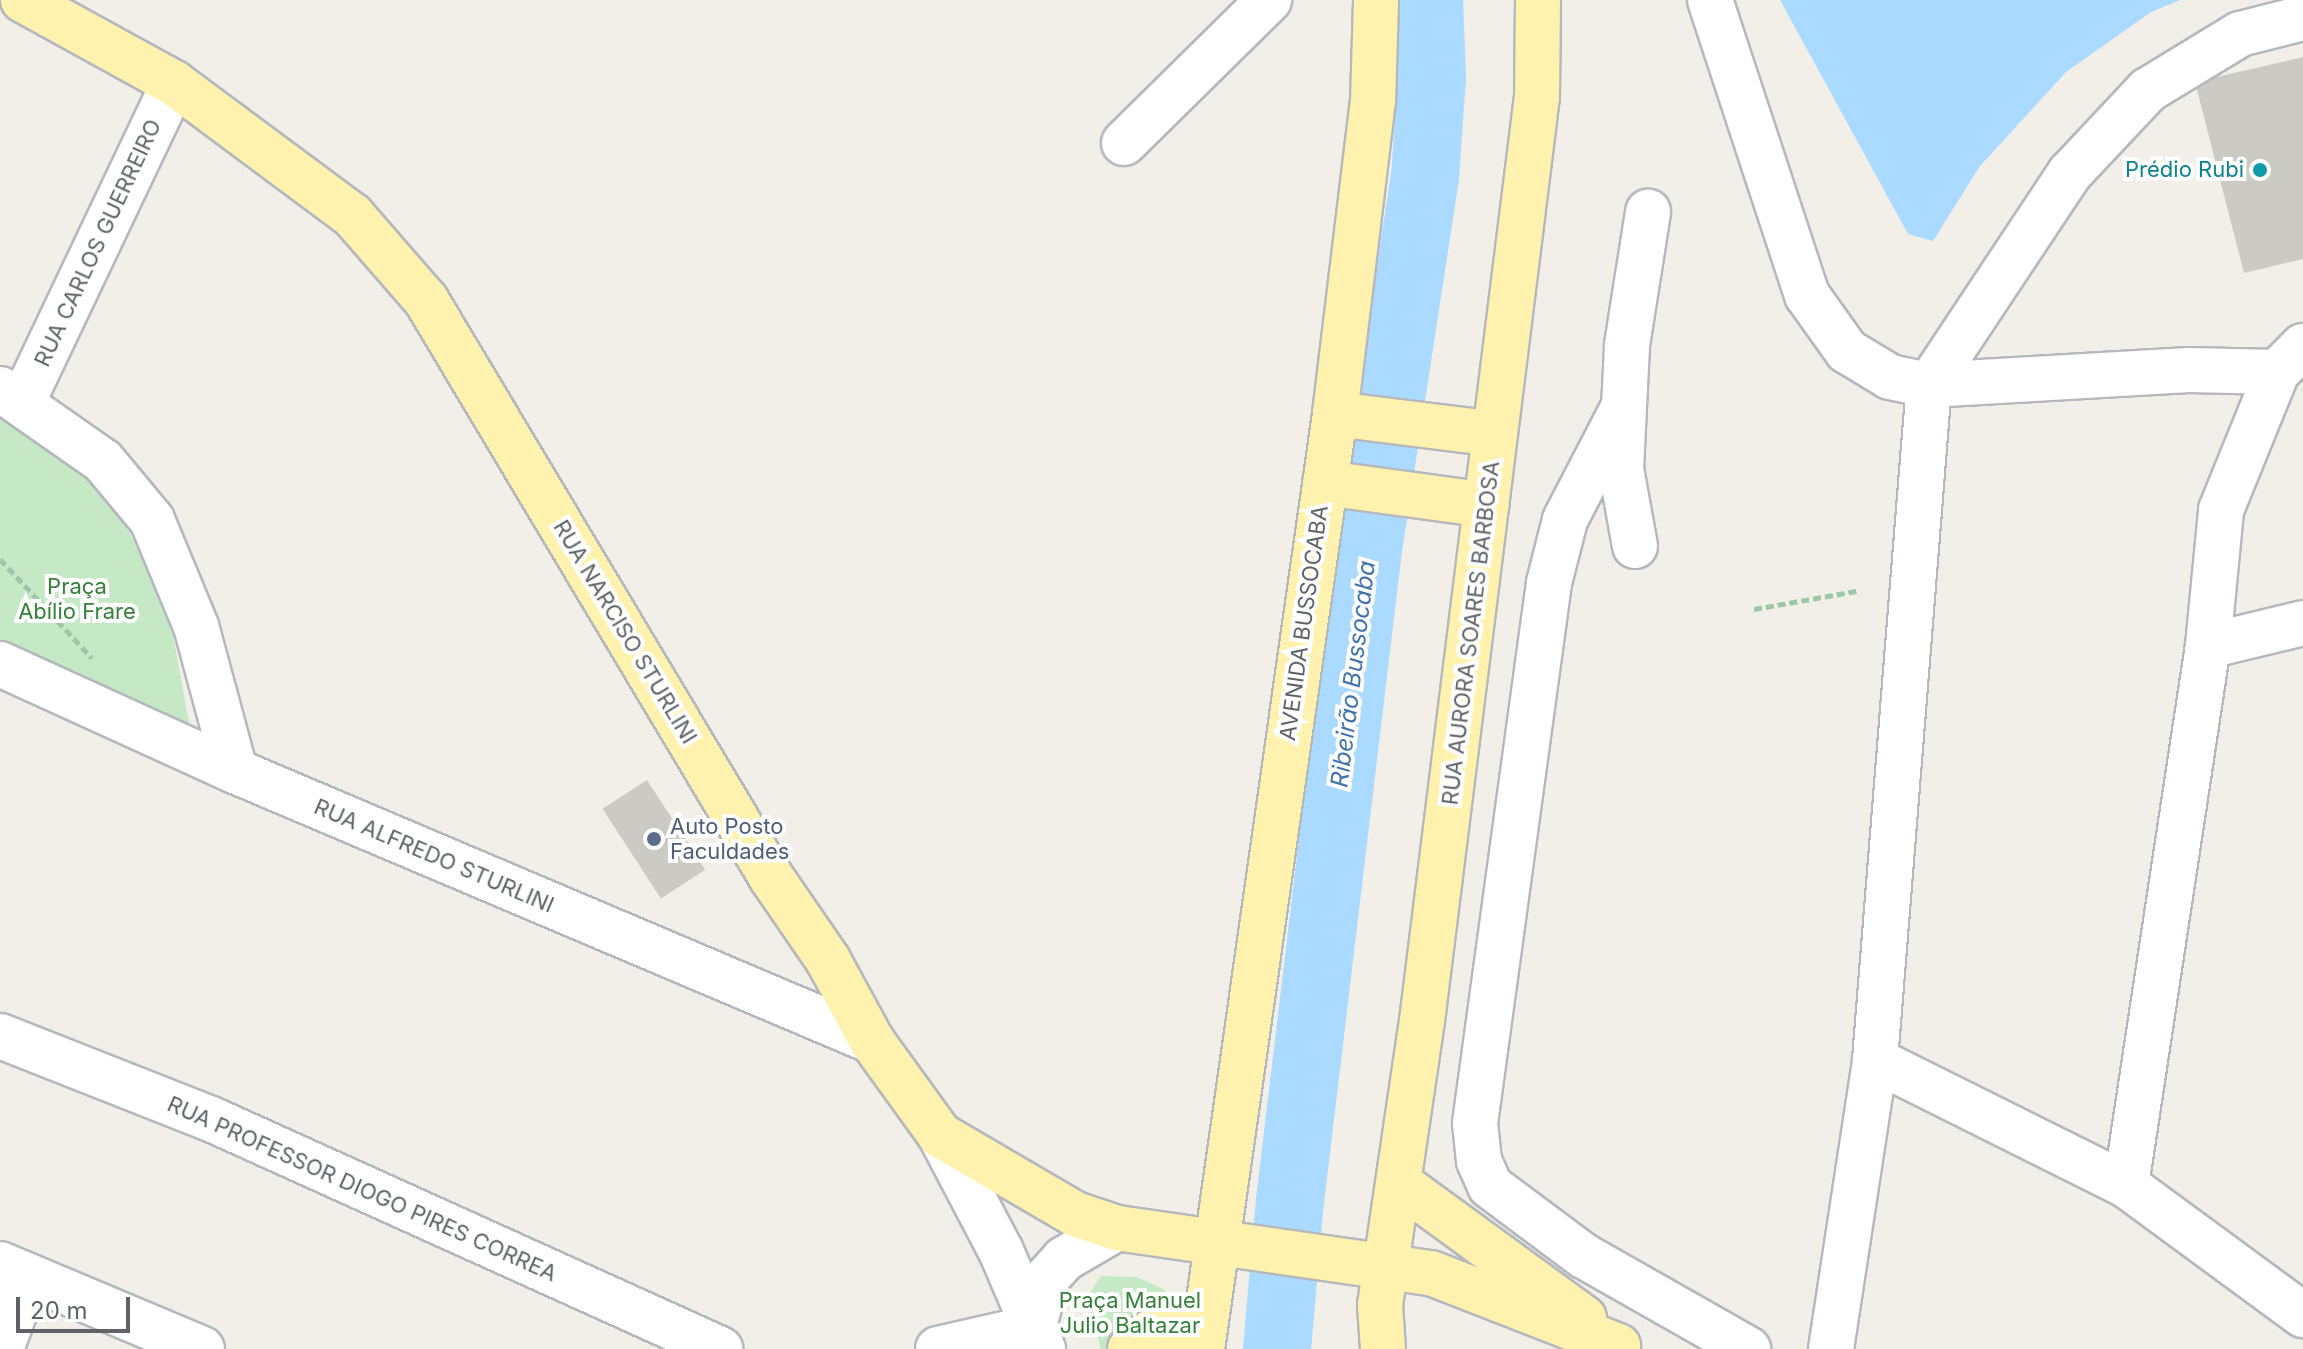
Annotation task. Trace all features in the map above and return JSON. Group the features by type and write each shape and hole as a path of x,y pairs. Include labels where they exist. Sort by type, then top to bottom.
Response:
{"main road":[{"name":"RUA NARCISO STURLINI","path":"23,0 174,83 352,215 426,300 771,877 828,960 872,1041 940,1135 1075,1214 1117,1228 1225,1246 1387,1264 1431,1273 1620,1348"},
{"name":"AVENIDA BUSSOCABA","path":"1202,1342 1225,1246 1346,416 1373,102 1376,0"},
{"name":"RUA AURORA SOARES BARBOSA","path":"1383,1349 1380,1305 1399,1183 1467,501 1537,96 1538,0"},
{"path":"1346,416 1481,432"},
{"path":"1336,485 1467,501"},
{"path":"1399,1183 1620,1348"},
{"path":"1130,1349 1150,1333 1178,1329 1202,1342"}],"street":[{"path":"1124,143 1269,0"},
{"path":"1710,0 1807,295 1847,351 1890,377 1929,385 2189,370 2290,359"},
{"path":"1831,1349 1875,1060 1929,385 2070,173 2148,90 2240,34 2303,18"},
{"name":"RUA CARLOS GUERREIRO","path":"11,396 174,83"},
{"path":"1635,546 1621,469 1627,345 1648,212"},
{"path":"2126,1185 2208,646 2221,510 2290,359"},
{"path":"11,396 103,461 152,520 196,626 235,771"},
{"path":"1624,406 1565,520 1549,583 1475,1123 1479,1161 1490,1186 1584,1256 1748,1349"},
{"path":"2208,646 2303,623"},
{"name":"RUA ALFREDO STURLINI","path":"0,664 235,771 872,1041"},
{"name":"RUA PROFESSOR DIOGO PIRES CORREA","path":"0,1036 211,1119 720,1349"},
{"path":"1875,1060 2126,1185 2303,1315"},
{"path":"940,1135 1038,1338"},
{"path":"1038,1338 1046,1279 1064,1259 1117,1228"},
{"path":"1,1349 14,1270 202,1349"},
{"path":"938,1349 1038,1338"}],"path":[{"path":"0,559 95,661"},
{"path":"1754,609 1856,591"}],"green space":[{"name":"Praça Abílio Frare","path":"0,411 101,480 167,603 191,733 0,649"},
{"name":"Praça Manuel Julio Baltazar","path":"1101,1276 1137,1277 1165,1290 1174,1349 1101,1349 1086,1299"}],"water":[{"path":"1780,0 2180,0 2151,12 2066,72 1980,166 1933,241 1908,234"}],"building":[{"name":"Prédio Rubi","path":"2303,57 2303,259 2244,273 2195,82"},
{"name":"Auto Posto Faculdades","path":"647,780 705,870 661,899 603,809"}],"waterway":[{"name":"Ribeirão Bussocaba","path":"1277,1349 1290,1201 1368,549 1425,177 1432,77 1429,0"}],"place":[{"name":"Prédio Rubi","path":"2260,170"},
{"name":"Auto Posto Faculdades","path":"654,839"}]}
